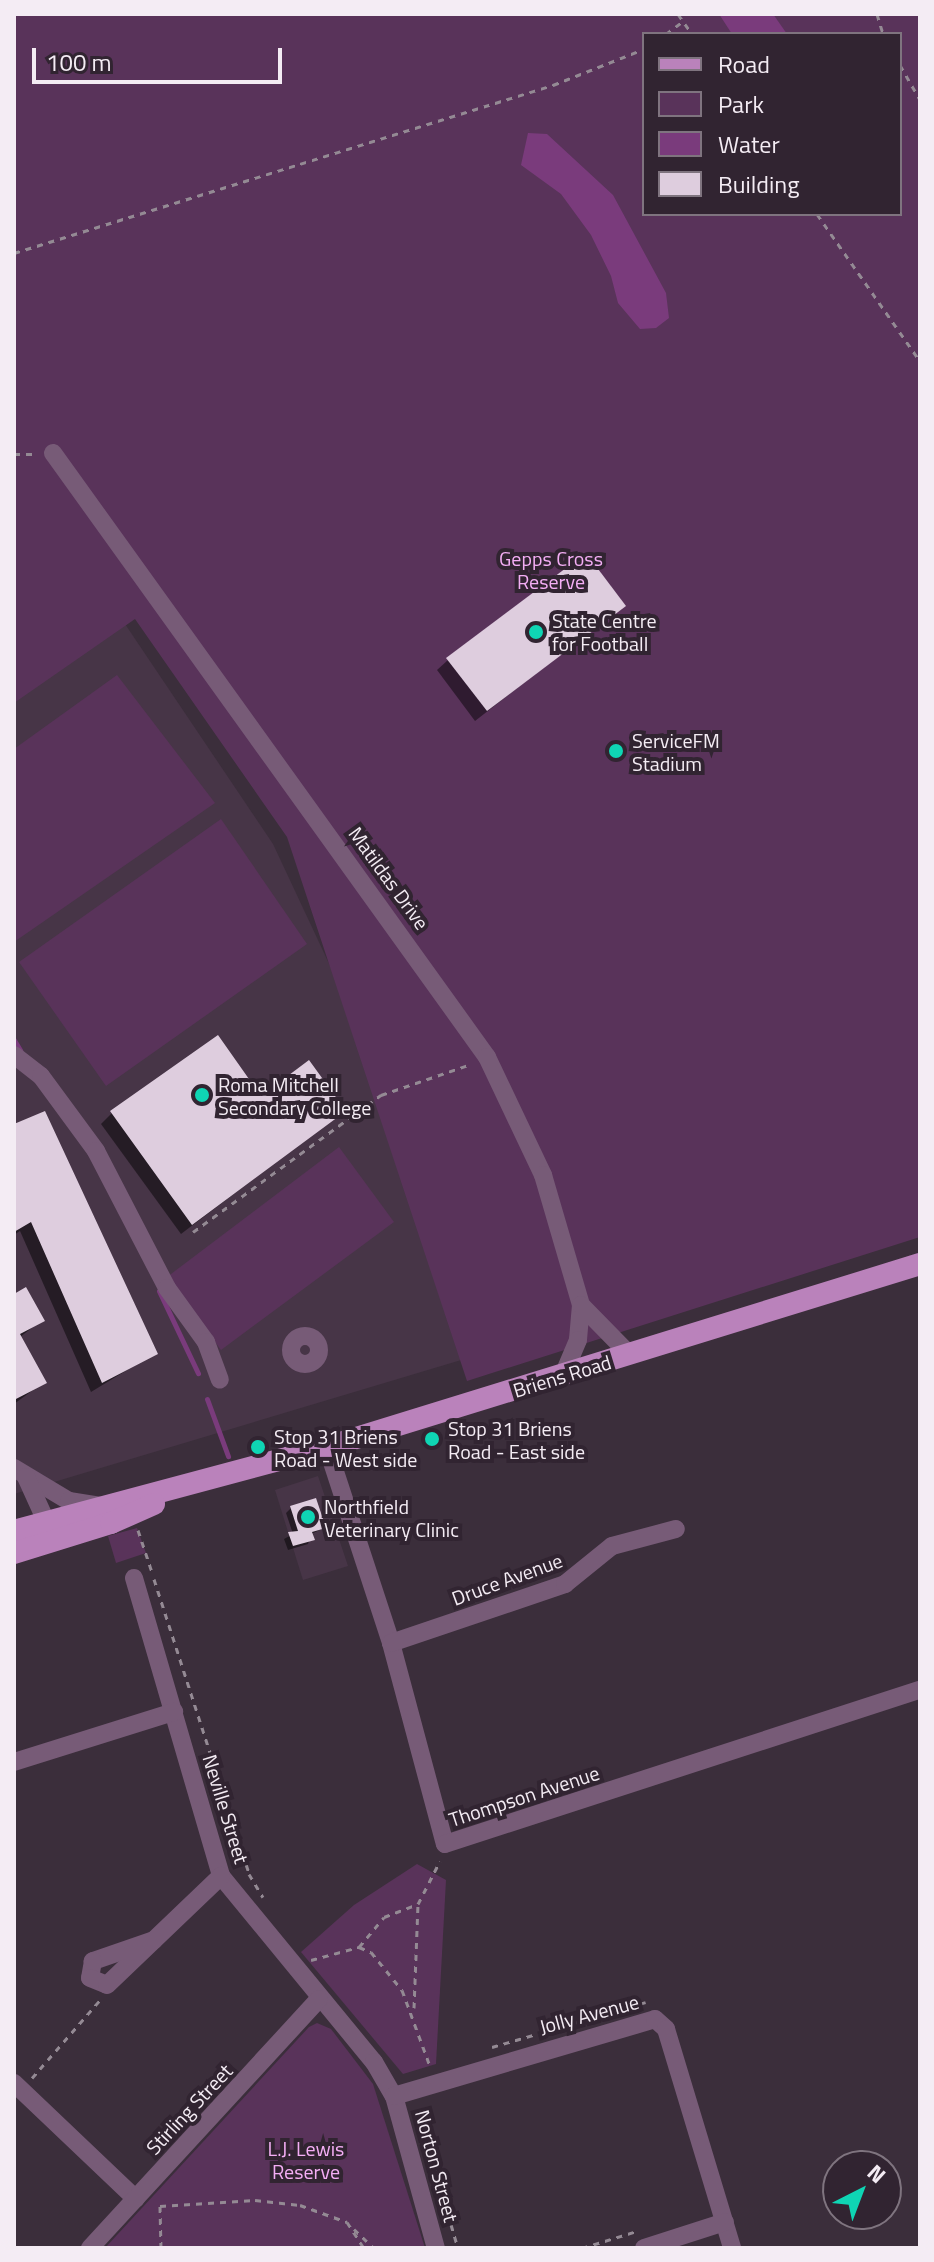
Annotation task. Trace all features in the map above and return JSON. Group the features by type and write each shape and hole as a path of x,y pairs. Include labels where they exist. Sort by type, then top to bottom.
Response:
{"main road":[{"name":"Briens Road","path":"14,1531 327,1447 919,1271"},
{"name":"Briens Road","path":"14,1553 111,1523 202,1481"}],"street":[{"name":"Matildas Drive","path":"53,453 487,1057 543,1175 581,1305 578,1340 563,1376"},
{"path":"14,1055 41,1076 96,1151 167,1288 206,1342 220,1380"},
{"path":"581,1305 630,1355"},
{"name":"Thompson Avenue","path":"327,1447 391,1643 445,1844 920,1690"},
{"path":"20,1472 69,1501 101,1506"},
{"path":"20,1472 46,1521 37,1546"},
{"name":"Druce Avenue","path":"391,1643 565,1584 612,1546 676,1529"},
{"name":"Neville Street","path":"134,1578 221,1876 319,1999 374,2062 394,2096"},
{"path":"14,1762 174,1712"},
{"path":"154,1940 93,1961 90,1978 107,1985 221,1876"},
{"name":"Stirling Street","path":"90,2248 319,1999"},
{"name":"Jolly Avenue","path":"394,2096 639,2020 655,2019 666,2029 732,2248"},
{"path":"18,2086 136,2199"},
{"name":"Norton Street","path":"394,2096 436,2248"},
{"path":"644,2248 725,2222"}],"path":[{"path":"678,14 691,32"},
{"path":"669,32 683,21"},
{"path":"14,253 553,85 642,50"},
{"path":"902,68 920,99"},
{"path":"818,216 920,361"},
{"path":"14,454 53,453"},
{"path":"193,1232 381,1095 477,1062"},
{"path":"137,1528 249,1874 264,1899"},
{"path":"436,2064 430,2066 421,2051 413,2012 418,1904 445,1844"},
{"path":"301,1952 308,1961 359,1947 384,1917 418,1904"},
{"path":"359,1947 389,1969 413,2012"},
{"path":"18,2086 96,2009 107,1985"},
{"path":"480,2051 654,2002"},
{"path":"419,2115 458,2248"},
{"path":"161,2248 160,2206 255,2200 300,2205 347,2222 374,2248"},
{"path":"347,2222 364,2248"}],"shaded area":[{"name":"Roma Mitchell Secondary College","path":"125,624 273,844 508,1346 14,1494 14,697"},
{"path":"318,1476 348,1566 303,1580 275,1490"}],"green space":[{"name":"Gepps Cross Reserve","path":"14,14 920,14 920,1237 467,1381 287,837 135,619 14,703"},
{"path":"117,675 215,803 14,942 14,749"},
{"path":"221,819 307,944 106,1086 19,962"},
{"path":"339,1147 394,1222 221,1350 167,1277"},
{"path":"137,1528 146,1553 116,1563 108,1536"},
{"path":"417,1864 446,1880 436,2064 403,2074 301,1952 354,1905"},
{"name":"L.J. Lewis Reserve","path":"317,2023 331,2029 373,2084 425,2248 105,2248 309,2027"}],"water":[{"path":"719,14 773,14 786,32 731,32"},
{"path":"528,133 547,134 613,195 666,293 669,318 656,328 640,329 618,303 611,276 591,235 561,194 521,165"}],"building":[{"name":"State Centre for Football","path":"586,553 626,606 487,711 446,658"},
{"path":"218,1035 261,1096 309,1060 346,1111 192,1225 110,1111"},
{"path":"45,1111 158,1354 102,1383 31,1222 14,1232 14,1124"},
{"path":"26,1287 45,1321 20,1334 47,1383 14,1400 14,1294"},
{"name":"Northfield Veterinary Clinic","path":"316,1498 326,1528 312,1532 315,1540 293,1546 288,1532 298,1531 290,1506"}],"waterway":[{"path":"14,1040 20,1050"},
{"path":"159,1291 198,1373"},
{"path":"207,1399 228,1456"}],"place":[{"name":"State Centre for Football","path":"536,632"},
{"name":"ServiceFM Stadium","path":"616,751"},
{"name":"Roma Mitchell Secondary College","path":"202,1095"},
{"name":"Stop 31 Briens Road - East side","path":"432,1439"},
{"name":"Stop 31 Briens Road - West side","path":"258,1447"},
{"name":"Northfield Veterinary Clinic","path":"308,1517"}]}
